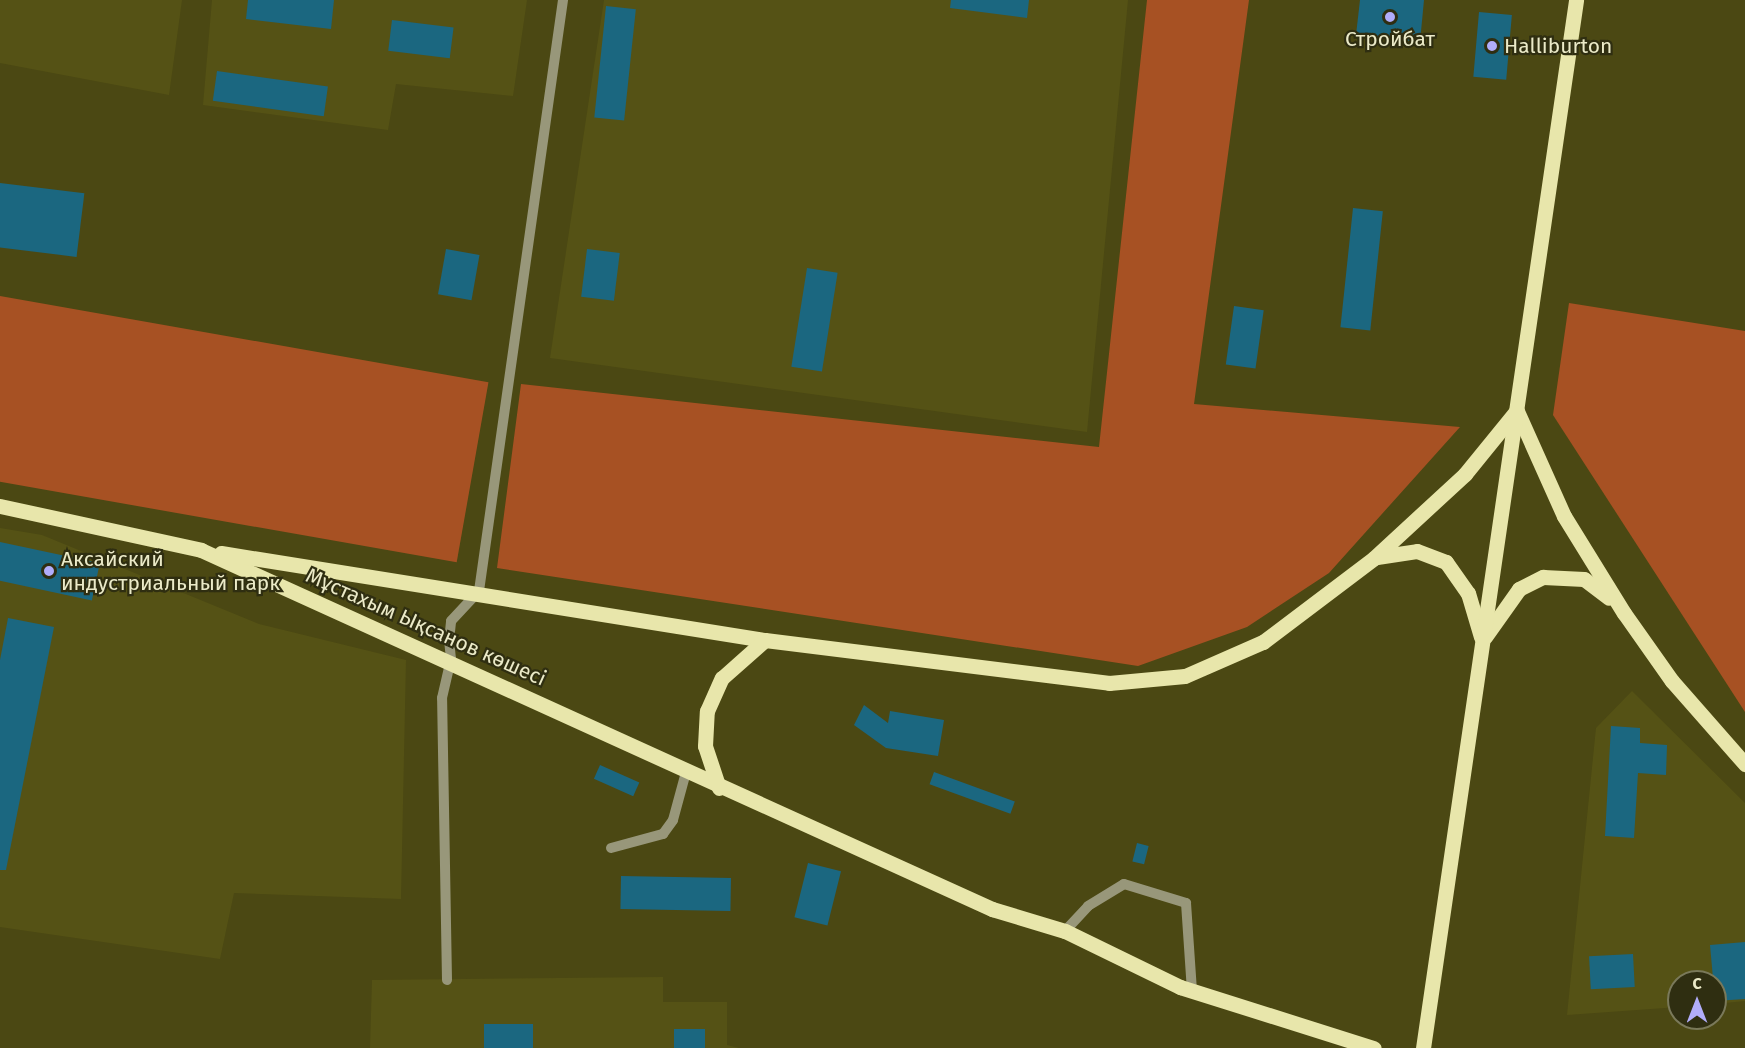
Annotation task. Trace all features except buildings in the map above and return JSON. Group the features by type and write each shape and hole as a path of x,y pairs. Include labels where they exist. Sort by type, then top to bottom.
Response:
{"main road":[{"path":"1423,1048 1576,0"},
{"path":"201,550 479,591 765,640 1109,684 1185,676 1263,642 1374,558 1465,474 1517,410"},
{"path":"1517,410 1564,516 1624,613 1672,681 1745,764"},
{"name":"Мұстахым Ықсанов көшесі","path":"0,506 201,550 451,659 719,788 992,909 1065,931 1192,991 1374,1048"},
{"path":"1374,558 1418,551 1446,562 1467,593 1482,642"},
{"path":"1482,642 1519,589 1543,577 1584,579 1624,613"},
{"path":"719,788 705,746 707,711 722,678 765,640"}],"lane":[{"path":"447,980 442,698 451,659 451,621 479,591 563,0"},
{"path":"611,848 663,834 673,820 686,772"},
{"path":"1065,931 1088,906 1124,885 1186,903 1192,991"}],"shaded area":[{"path":"0,0 182,0 169,95 0,63"},
{"path":"212,0 527,0 513,96 396,84 388,130 203,105"},
{"path":"604,0 1128,0 1087,432 550,358"},
{"path":"1147,0 1249,0 1194,404 1460,427 1329,573 1247,627 1138,666 497,568 521,384 1099,447"},
{"path":"0,296 488,382 457,562 0,482"},
{"path":"1569,303 1745,331 1745,712 1553,415"},
{"path":"0,528 42,535 259,624 406,660 401,899 234,893 220,959 0,927"},
{"path":"1632,691 1745,803 1745,1001 1727,1003 1727,970 1667,970 1667,1008 1567,1015 1596,728"},
{"path":"663,977 663,1002 727,1002 727,1045 739,1048 370,1048 372,980"}],"place":[{"name":"Стройбат","path":"1390,17"},
{"name":"Halliburton","path":"1492,46"},
{"name":"Аксайский индустриальный парк","path":"49,571"}]}
